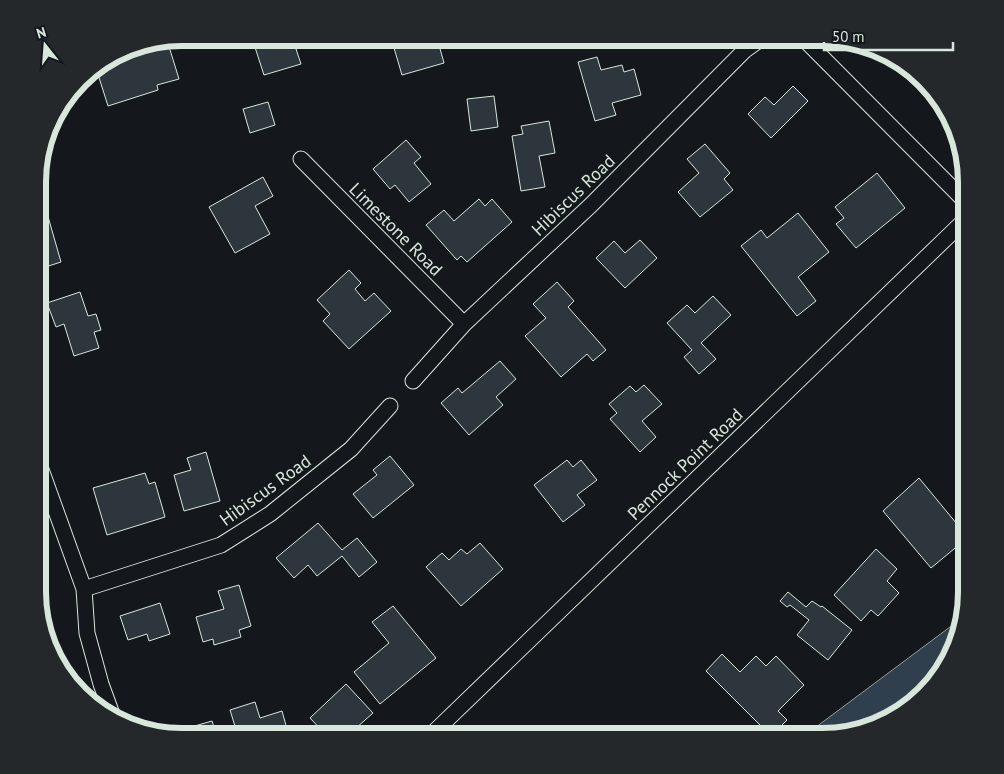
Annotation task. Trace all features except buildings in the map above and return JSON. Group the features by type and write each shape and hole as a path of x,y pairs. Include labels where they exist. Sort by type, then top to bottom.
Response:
{"street":[{"name":"Hibiscus Road","path":"413,381 464,324 590,205 749,47"},
{"path":"812,47 958,194"},
{"name":"Limestone Road","path":"301,160 464,324"},
{"name":"Pennock Point Road","path":"439,727 958,227"},
{"name":"Hibiscus Road","path":"84,589 220,545 270,514 351,449 390,406"},
{"path":"47,485 84,589 87,633 109,706"}],"water":[{"path":"954,624 947,644 930,674 911,694 897,705 865,721 839,727 815,728"}]}
